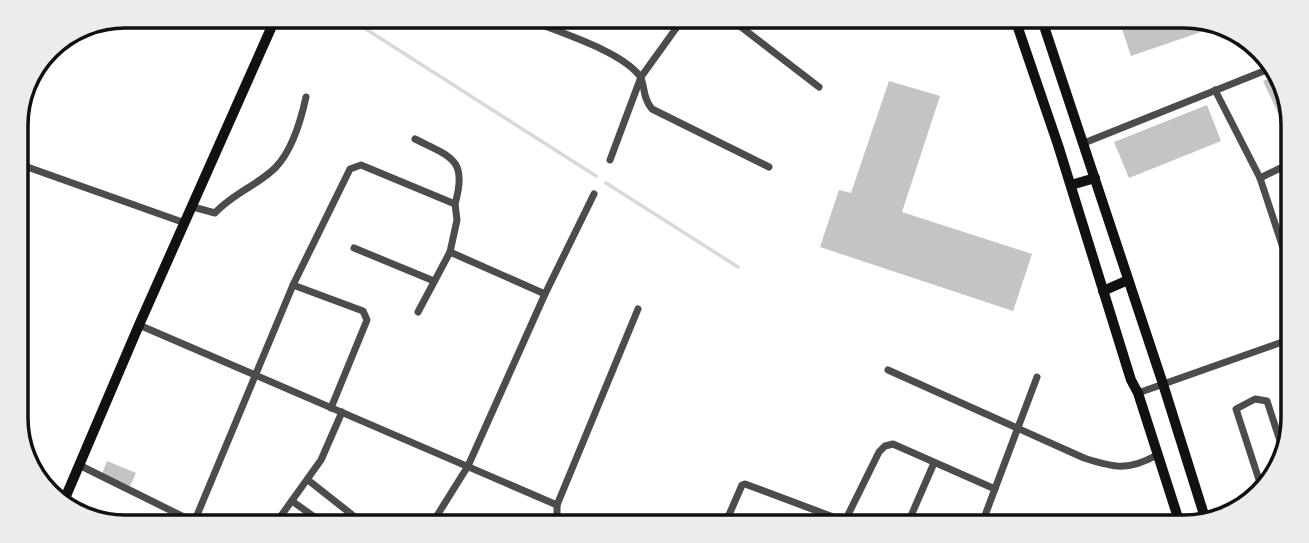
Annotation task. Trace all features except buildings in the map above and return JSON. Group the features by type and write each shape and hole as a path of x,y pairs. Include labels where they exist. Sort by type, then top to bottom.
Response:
{"main road":[{"path":"66,495 271,28"},
{"path":"1018,28 1177,515"},
{"path":"1045,28 1203,513"},
{"path":"1071,186 1095,178"},
{"path":"1103,291 1128,280"}],"street":[{"path":"548,28 622,59 641,77 644,100 652,109 769,167"},
{"path":"610,160 641,77 676,28"},
{"path":"742,28 819,87"},
{"path":"1084,144 1264,71"},
{"path":"1215,89 1261,178 1281,237"},
{"path":"193,207 215,213 225,202 276,167 301,120 306,97"},
{"path":"415,139 450,156 458,168 460,186 455,204 457,220 450,252 418,312"},
{"path":"194,515 293,285 350,169 361,165 455,204"},
{"path":"28,167 185,223"},
{"path":"1261,178 1281,168"},
{"path":"437,515 468,466 545,294 594,194"},
{"path":"354,248 434,281"},
{"path":"450,252 545,294"},
{"path":"293,285 363,311 366,315 367,320 331,408"},
{"path":"556,515 557,505 638,309"},
{"path":"139,325 557,505"},
{"path":"1138,393 1281,342"},
{"path":"888,370 1084,458 1115,468 1139,465 1157,455"},
{"path":"985,515 1038,377"},
{"path":"1259,479 1236,409 1255,399 1267,401 1279,437"},
{"path":"282,515 321,460 342,412"},
{"path":"848,515 878,452 893,444 995,489"},
{"path":"911,515 934,463"},
{"path":"79,464 182,515"},
{"path":"308,480 352,515"},
{"path":"728,515 742,485 745,484 824,515"},
{"path":"292,501 312,515"}],"waterway":[{"path":"364,28 596,176"},
{"path":"606,183 738,267"}]}
